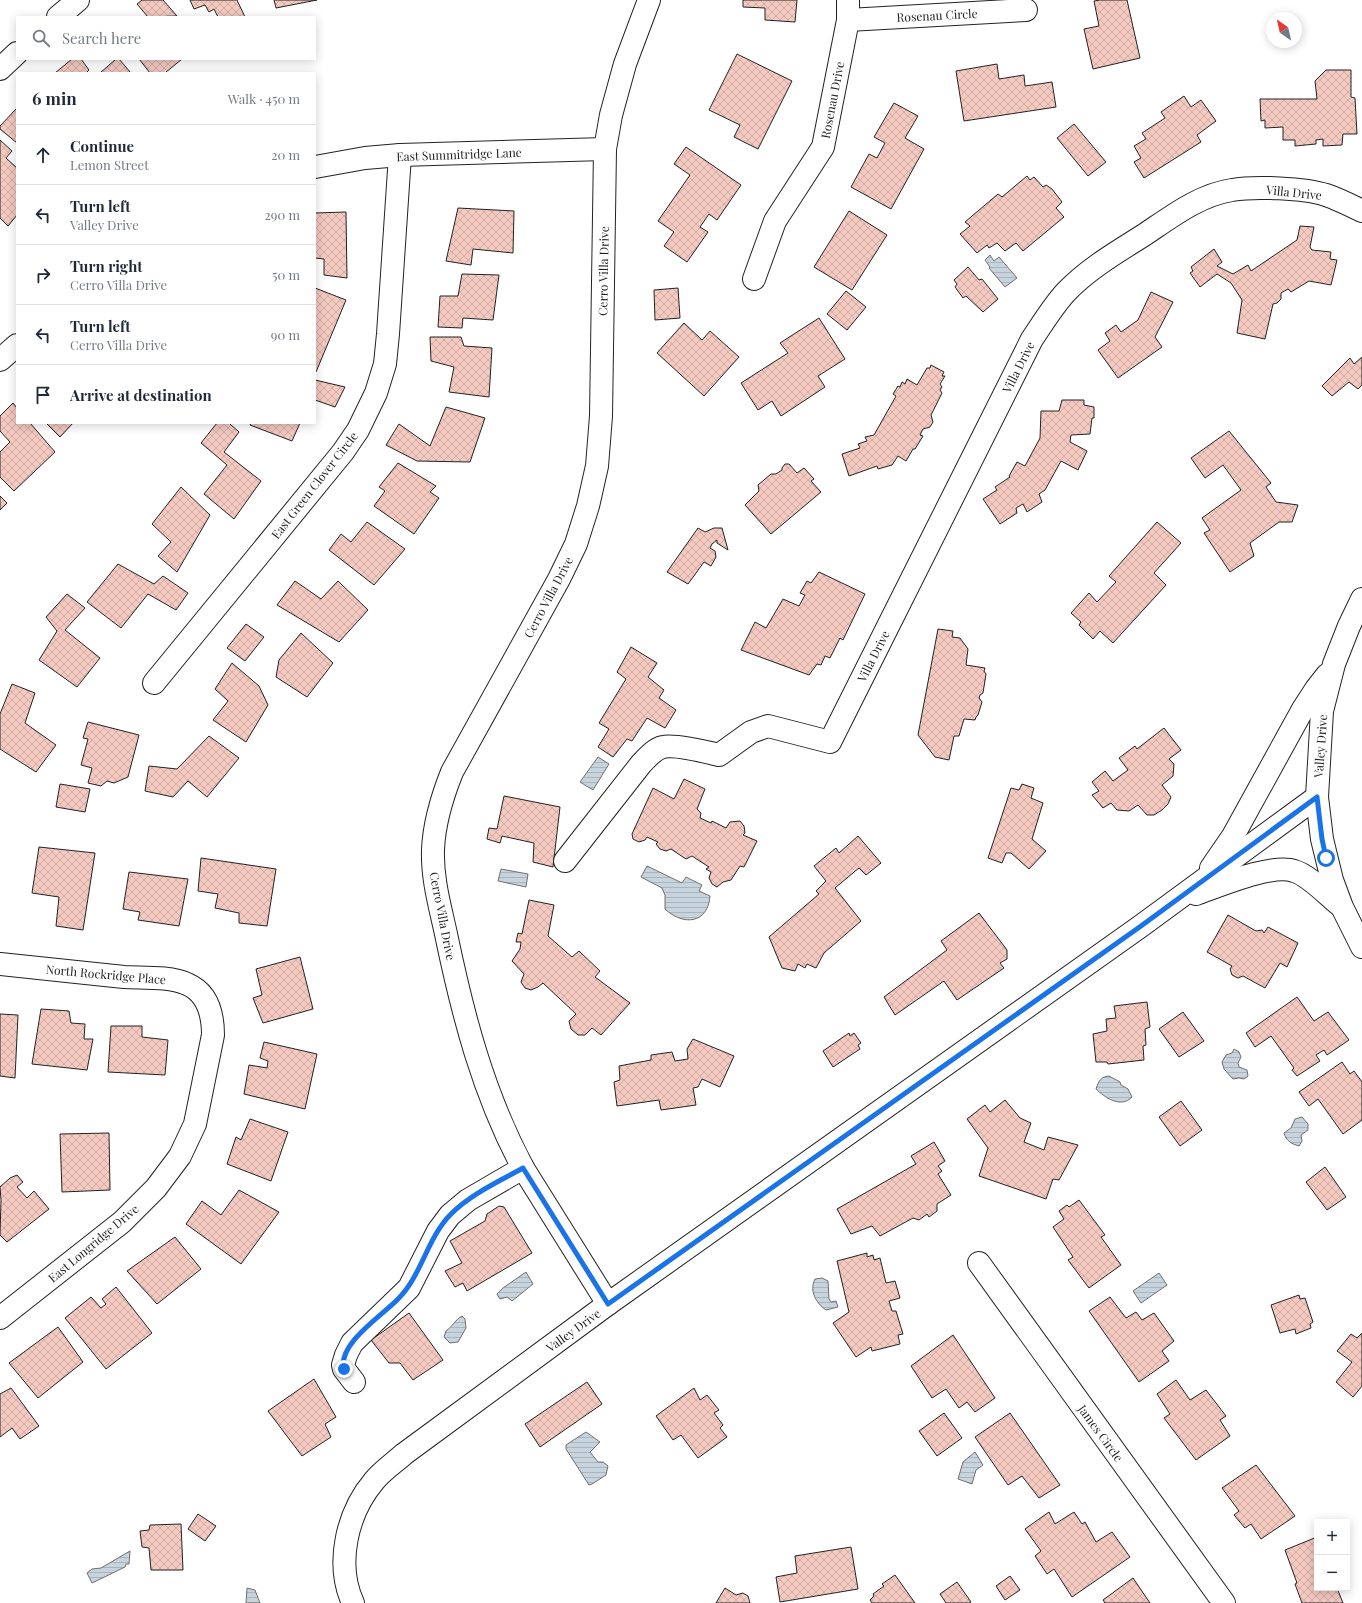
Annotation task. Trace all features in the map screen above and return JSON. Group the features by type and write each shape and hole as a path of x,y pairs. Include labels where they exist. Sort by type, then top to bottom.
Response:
{"street":[{"path":"59,16 78,0"},
{"name":"Cerro Villa Drive","path":"608,1304 523,1168 511,1146 487,1091 452,963 434,874 433,850 436,825 442,799 452,772 559,579 576,544 588,506 597,466 601,416 605,148 611,115 625,64 649,0"},
{"name":"Rosenau Circle","path":"848,10 1026,10"},
{"name":"Rosenau Drive","path":"754,279 775,221 823,147 848,10"},
{"path":"0,69 16,54"},
{"name":"East Summitridge Lane","path":"316,167 365,158 400,155 605,148"},
{"name":"East Green Clover Circle","path":"154,683 343,452 358,430 376,394 385,364 400,155"},
{"name":"Villa Drive","path":"565,861 641,764 654,752 664,747 679,747 720,755 752,732 768,726 830,742 1032,339 1050,312 1066,292 1106,259 1183,209 1206,197 1232,190 1259,188 1303,191 1325,195 1362,211"},
{"path":"0,360 16,346"},
{"name":"Valley Drive","path":"353,1603 347,1584 345,1569 347,1537 354,1515 362,1498 374,1481 404,1454 608,1304 1178,900 1317,797 1322,711 1332,670 1346,632 1362,599"},
{"name":"Valley Drive","path":"1200,883 1233,836 1303,709 1316,689 1332,670"},
{"path":"1317,797 1326,858 1342,907 1362,947"},
{"path":"1178,900 1266,870 1281,868 1295,871 1310,880 1342,907"},
{"name":"North Rockridge Place","path":"0,964 174,980 188,984 197,990 205,1000"},
{"name":"East Longridge Drive","path":"2,1312 122,1222 156,1188 180,1156 195,1124 213,1035 213,1021 210,1008 205,1000"},
{"path":"354,1382 344,1369 343,1365 352,1343 409,1288 438,1231 450,1215 468,1200 523,1168"},
{"name":"James Circle","path":"979,1263 1224,1603"}],"shaded area":[{"path":"990,255 994,261 999,257 1017,278 1005,287 989,268 990,267 985,260"},
{"path":"598,757 609,764 593,790 580,782"},
{"path":"647,866 682,883 686,877 702,885 699,891 710,896 705,912 700,917 687,920 679,918 665,909 665,895 662,888 641,877"},
{"path":"501,869 528,874 526,887 498,881"},
{"path":"1234,1049 1239,1052 1241,1057 1238,1063 1239,1067 1247,1070 1248,1076 1244,1079 1233,1079 1224,1069 1222,1062 1226,1055 1232,1053"},
{"path":"1109,1076 1120,1082 1121,1085 1128,1089 1132,1097 1123,1102 1118,1102 1099,1092 1096,1089 1099,1081 1104,1077"},
{"path":"1302,1117 1308,1124 1308,1130 1301,1135 1302,1141 1299,1146 1290,1142 1284,1133 1291,1128 1295,1119"},
{"path":"526,1272 533,1284 512,1301 507,1297 500,1299 497,1294"},
{"path":"1159,1273 1167,1285 1141,1303 1133,1291"},
{"path":"822,1278 828,1281 829,1299 831,1302 836,1301 838,1307 826,1310 819,1304 814,1296 813,1283 815,1279"},
{"path":"462,1316 465,1319 466,1328 458,1342 450,1343 444,1337 446,1331"},
{"path":"586,1432 600,1442 590,1452 598,1462 603,1462 608,1466 606,1475 589,1485 566,1449 566,1445"},
{"path":"975,1452 983,1465 976,1470 972,1484 958,1479 963,1462"},
{"path":"130,1551 129,1564 126,1564 125,1567 92,1583 87,1573 92,1569 101,1568"},
{"path":"247,1588 255,1590 260,1603 246,1603"}],"building":[{"path":"142,0 163,0 177,16 147,16 137,4"},
{"path":"190,0 237,0 245,16 218,16 214,9 209,12 205,5 194,9"},
{"path":"274,0 317,0 276,8"},
{"path":"743,0 797,0 795,22 765,20 765,8 743,7"},
{"path":"1127,0 1140,58 1093,69 1084,29 1099,26 1094,1"},
{"path":"737,54 792,81 758,149 734,137 740,125 709,110"},
{"path":"71,60 82,60 89,70 87,72 56,72"},
{"path":"115,60 120,60 130,72 101,72"},
{"path":"140,60 181,60 166,72 149,72"},
{"path":"997,64 999,79 1024,75 1025,86 1052,82 1056,107 964,121 956,71"},
{"path":"1326,70 1351,70 1351,97 1355,98 1357,134 1343,134 1342,145 1323,146 1323,139 1316,140 1316,144 1295,146 1295,140 1283,140 1283,127 1265,128 1265,120 1261,121 1260,99 1317,99 1315,81"},
{"path":"1184,96 1191,107 1201,100 1216,121 1197,135 1201,142 1144,178 1134,162 1141,158 1134,146 1146,139 1142,133 1165,118 1161,112"},
{"path":"894,103 918,116 905,138 924,149 891,209 851,187 869,154 877,158 885,143 874,137"},
{"path":"16,109 16,142 0,129 0,126"},
{"path":"1074,124 1106,162 1088,176 1057,138"},
{"path":"0,140 12,151 6,158 16,167 16,216 8,226 0,218"},
{"path":"686,147 741,185 717,220 709,214 700,227 708,232 687,262 664,246 674,232 658,221 690,175 674,164"},
{"path":"1027,176 1030,180 1034,177 1043,187 1046,185 1052,189 1062,202 1056,208 1064,217 1023,251 1016,243 1005,251 997,243 989,248 987,245 977,253 960,234 970,226 965,222 998,194 1002,197"},
{"path":"458,208 514,211 513,253 473,249 471,265 446,261"},
{"path":"849,211 887,235 852,290 814,267"},
{"path":"346,212 347,278 324,275 324,259 316,258 316,213"},
{"path":"1300,226 1314,227 1310,247 1312,250 1331,252 1330,259 1337,260 1331,285 1309,281 1291,292 1288,289 1281,293 1281,299 1277,303 1273,304 1265,339 1237,333 1242,300 1231,283 1217,274 1200,287 1190,273 1193,271 1191,267 1214,249 1222,262 1217,266 1233,274 1248,265 1251,271 1297,240"},
{"path":"968,267 979,280 982,279 998,299 983,312 966,296 963,298 955,287 957,284 954,280"},
{"path":"462,274 499,275 493,320 463,318 462,328 438,327 440,296 458,296"},
{"path":"316,288 346,300 316,372"},
{"path":"678,288 680,318 655,320 654,290"},
{"path":"846,291 866,307 847,330 827,314"},
{"path":"1151,292 1173,302 1155,337 1162,347 1118,378 1098,350 1110,341 1105,333 1116,325 1121,332 1138,320"},
{"path":"819,318 845,359 818,376 825,387 781,416 772,401 758,410 741,383 788,353 780,343"},
{"path":"684,323 702,340 710,331 739,357 704,396 657,353"},
{"path":"430,337 461,337 464,346 492,348 489,397 449,392 454,367 431,361"},
{"path":"1362,357 1362,385 1358,389 1349,382 1332,396 1322,386 1350,358 1354,364"},
{"path":"931,365 944,372 942,376 945,376 940,384 942,387 940,390 942,393 931,415 933,422 930,427 923,429 920,435 923,436 915,449 913,449 906,461 898,456 892,465 878,469 877,466 849,476 842,454 860,448 858,444 867,441 865,437 874,435 896,396 893,394 898,386 900,387 902,382 905,384 907,379 917,385 927,368 930,368"},
{"path":"316,380 345,387 335,407 316,400"},
{"path":"1062,400 1084,400 1084,405 1094,407 1094,418 1092,418 1090,434 1071,435 1070,442 1087,451 1078,470 1061,461 1045,490 1039,494 1042,502 1027,512 1023,504 1016,508 1017,513 1000,524 983,499 997,490 995,487 1010,477 1009,476 1017,462 1025,466 1040,438 1041,411 1059,411"},
{"path":"13,403 16,407 16,424 31,424 55,452 14,491 0,477 0,452 10,442 0,431 0,416"},
{"path":"446,407 485,418 470,462 417,461 386,445 399,424 430,446"},
{"path":"47,424 72,424 60,437"},
{"path":"216,424 230,424 239,432 224,452 261,481 234,519 204,494 227,465 201,443"},
{"path":"250,424 300,424 292,441"},
{"path":"1229,431 1271,483 1266,487 1276,502 1298,505 1292,522 1279,522 1250,543 1254,556 1230,572 1204,533 1210,530 1202,518 1241,490 1223,465 1205,478 1191,458"},
{"path":"398,463 436,486 430,492 439,498 414,534 374,506 385,491 379,487"},
{"path":"785,464 789,464 797,473 804,468 814,479 811,481 821,492 771,534 745,505 759,491 758,485 771,474 776,474 782,470"},
{"path":"181,487 210,515 177,572 158,556 171,542 152,524"},
{"path":"0,496 7,503 0,510"},
{"path":"367,522 405,549 374,585 329,550 341,534 351,542"},
{"path":"1157,522 1181,543 1154,573 1166,585 1113,643 1100,631 1093,639 1079,625 1081,622 1071,613 1089,593 1097,602 1116,582 1109,576"},
{"path":"698,528 705,532 714,528 722,528 728,550 717,543 717,540 712,544 710,548 715,551 716,557 711,566 704,562 688,584 667,572"},
{"path":"118,564 154,584 163,576 188,593 176,610 148,594 121,628 87,602"},
{"path":"819,572 865,594 843,640 840,638 830,658 825,656 821,665 817,664 809,675 741,650 755,622 766,628 783,599 799,606 805,595 800,593 807,581 811,583"},
{"path":"295,581 321,599 338,581 368,610 339,642 277,605"},
{"path":"67,594 85,608 65,630 100,658 77,687 39,660 57,631 46,617"},
{"path":"246,624 264,637 245,661 227,648"},
{"path":"938,629 953,631 952,637 960,638 968,649 966,665 985,668 984,671 986,674 983,693 979,698 982,702 978,715 975,720 964,719 959,736 954,736 949,760 935,757 918,735"},
{"path":"301,633 333,663 307,697 276,677 279,660"},
{"path":"631,647 657,663 648,677 664,690 659,698 676,710 665,728 647,718 632,741 627,739 613,757 598,747 609,729 599,723 626,679 617,672"},
{"path":"232,663 259,686 268,705 246,742 213,720 228,701 215,689"},
{"path":"12,684 35,693 25,723 56,745 36,772 0,749 0,714"},
{"path":"88,722 139,735 128,777 114,783 107,781 101,786 88,783 92,768 81,765 88,739 83,738"},
{"path":"1164,728 1181,750 1169,759 1174,764 1173,776 1162,785 1171,797 1168,804 1154,815 1147,815 1138,805 1129,811 1117,810 1111,803 1103,808 1092,795 1099,791 1092,782 1105,771 1113,781 1128,770 1119,758 1135,746 1137,749"},
{"path":"209,736 239,758 207,797 188,781 173,797 145,791 149,766 177,769"},
{"path":"684,779 705,789 697,809 701,813 700,818 711,823 712,821 726,828 730,822 740,821 744,826 745,833 743,835 757,841 744,867 740,866 731,880 723,882 717,887 712,884 709,878 711,872 706,869 709,867 692,856 686,859 671,849 666,851 660,849 656,844 658,842 647,837 645,840 639,842 633,839 632,834 653,788 674,799"},
{"path":"60,784 90,789 85,812 56,807"},
{"path":"1022,784 1034,788 1031,798 1043,803 1032,839 1046,851 1029,869 1011,853 1006,853 1002,863 988,858 1011,788 1019,790"},
{"path":"504,796 560,807 553,867 533,862 534,843 502,836 500,843 487,839 489,828 497,829"},
{"path":"858,836 881,863 866,875 859,868 835,888 861,921 824,953 816,968 807,964 805,968 798,964 795,971 782,968 769,937 819,894 816,891 826,881 814,866 836,848 839,853"},
{"path":"39,847 95,853 83,930 56,926 59,897 32,893"},
{"path":"201,858 276,869 267,926 239,923 239,913 215,908 218,894 198,891"},
{"path":"129,872 188,879 179,926 138,920 140,912 123,909"},
{"path":"529,900 554,905 548,936 572,957 579,951 600,971 595,977 630,1003 601,1035 592,1028 585,1035 578,1035 571,1029 569,1021 576,1014 543,983 531,990 525,988 521,982 524,974 512,961 520,949 521,942 516,942 518,933 522,934"},
{"path":"979,913 1007,950 1007,959 1000,963 1004,968 957,1000 944,981 895,1015 884,997 947,950 941,941"},
{"path":"1228,915 1256,931 1262,930 1264,933 1268,927 1298,943 1287,967 1280,963 1265,988 1243,976 1238,978 1232,975 1230,969 1232,966 1207,952"},
{"path":"300,957 313,1009 263,1023 253,998 262,995 256,969"},
{"path":"1297,997 1314,1021 1328,1012 1349,1040 1327,1055 1324,1050 1316,1055 1320,1061 1297,1076 1292,1070 1294,1068 1271,1036 1255,1047 1246,1033"},
{"path":"1147,1002 1150,1027 1145,1029 1146,1045 1143,1046 1144,1060 1108,1064 1107,1062 1096,1062 1093,1034 1107,1031 1106,1019 1116,1018 1114,1006"},
{"path":"41,1009 69,1011 71,1023 85,1024 84,1039 93,1039 87,1070 32,1064"},
{"path":"1183,1012 1204,1041 1179,1057 1159,1029"},
{"path":"0,1014 18,1015 15,1078 0,1076"},
{"path":"111,1026 142,1026 142,1037 168,1040 165,1075 108,1072"},
{"path":"849,1033 850,1036 854,1033 861,1043 858,1045 860,1049 833,1067 823,1051"},
{"path":"693,1039 734,1056 720,1087 702,1079 698,1087 693,1088 696,1105 661,1110 659,1100 617,1106 614,1082 620,1080 619,1066 651,1060 651,1055 672,1052 675,1061 688,1059 687,1049"},
{"path":"264,1042 317,1054 305,1109 244,1094 249,1065 267,1068 268,1061 260,1058"},
{"path":"1342,1062 1350,1074 1354,1071 1362,1082 1362,1120 1343,1134 1318,1099 1309,1106 1299,1092"},
{"path":"1005,1100 1020,1118 1031,1123 1024,1142 1044,1150 1048,1137 1078,1145 1059,1180 1053,1179 1046,1199 979,1176 988,1148 967,1119 985,1105 990,1112"},
{"path":"1181,1101 1202,1130 1180,1146 1159,1117"},
{"path":"250,1119 288,1132 271,1181 227,1164 236,1137 241,1140"},
{"path":"109,1133 110,1190 62,1192 60,1134"},
{"path":"934,1142 945,1161 938,1166 942,1171 938,1174 951,1195 937,1204 937,1211 929,1217 927,1214 919,1220 913,1218 880,1236 872,1226 851,1234 837,1209 916,1164 911,1156"},
{"path":"1325,1167 1346,1197 1327,1210 1306,1182"},
{"path":"17,1175 23,1182 17,1187 27,1198 34,1191 49,1209 7,1242 0,1235 0,1187 10,1178"},
{"path":"239,1190 279,1212 241,1264 186,1224 202,1201 221,1215"},
{"path":"1079,1200 1105,1235 1101,1237 1121,1265 1089,1288 1068,1260 1073,1257 1053,1227 1064,1219 1059,1211 1067,1205 1069,1207"},
{"path":"499,1206 504,1207 532,1253 467,1291 463,1283 455,1287 445,1271 462,1263 450,1241 485,1221 487,1214"},
{"path":"175,1237 201,1269 157,1304 127,1271"},
{"path":"867,1253 867,1257 873,1255 874,1260 880,1258 886,1283 895,1281 900,1298 889,1301 892,1311 896,1311 903,1334 898,1335 900,1344 872,1351 871,1347 856,1357 833,1323 849,1312 837,1261"},
{"path":"116,1287 152,1333 106,1369 65,1318 91,1297 101,1308 106,1304 102,1299"},
{"path":"1299,1295 1300,1299 1305,1298 1313,1322 1310,1324 1311,1328 1296,1334 1295,1329 1280,1333 1271,1305"},
{"path":"1110,1297 1126,1318 1136,1312 1142,1320 1154,1313 1174,1341 1162,1351 1169,1361 1139,1382 1089,1311"},
{"path":"409,1313 443,1360 413,1380 400,1363 389,1363 371,1340"},
{"path":"58,1327 83,1362 38,1398 9,1363"},
{"path":"1362,1333 1362,1386 1353,1397 1336,1382 1352,1362 1337,1351 1351,1334 1357,1338"},
{"path":"953,1335 995,1398 975,1412 967,1402 959,1408 946,1389 932,1398 911,1366"},
{"path":"314,1379 336,1417 325,1424 331,1437 302,1456 268,1411"},
{"path":"1176,1380 1190,1400 1206,1390 1226,1416 1220,1420 1230,1436 1196,1460 1164,1418 1170,1414 1157,1394"},
{"path":"587,1382 602,1404 540,1447 525,1424"},
{"path":"11,1388 39,1426 20,1439 12,1428 0,1437 0,1394"},
{"path":"694,1388 700,1400 707,1395 719,1410 714,1413 723,1425 720,1428 727,1437 698,1458 681,1435 673,1440 656,1416"},
{"path":"944,1413 962,1438 937,1456 919,1431"},
{"path":"1010,1413 1060,1485 1039,1498 1022,1476 1008,1485 975,1437"},
{"path":"1256,1465 1295,1516 1261,1539 1251,1524 1245,1528 1234,1515 1239,1511 1222,1488"},
{"path":"1049,1512 1055,1524 1074,1512 1082,1524 1085,1522 1096,1542 1112,1532 1130,1557 1072,1597 1054,1569 1047,1574 1035,1556 1041,1551 1025,1529"},
{"path":"198,1514 216,1526 205,1541 188,1529"},
{"path":"181,1524 183,1570 151,1570 149,1548 142,1547 140,1531 149,1530 150,1525"},
{"path":"1314,1538 1314,1591 1338,1591 1343,1603 1302,1603 1295,1584 1297,1583 1285,1550"},
{"path":"851,1547 858,1589 780,1602 776,1577 797,1573 795,1556"},
{"path":"895,1575 915,1603 872,1603 870,1600 874,1596 873,1594 884,1586 882,1584"},
{"path":"1010,1576 1020,1590 1005,1600 996,1586"},
{"path":"1133,1578 1150,1603 1105,1603 1103,1600"},
{"path":"957,1582 971,1602 946,1603 940,1594"},
{"path":"725,1588 736,1595 743,1593 748,1596 750,1603 716,1603"}],"route":[{"path":"344,1369 344,1361 352,1343 409,1288 438,1231 450,1215 468,1200 523,1168 608,1304 1178,900 1317,797 1326,858"}]}
